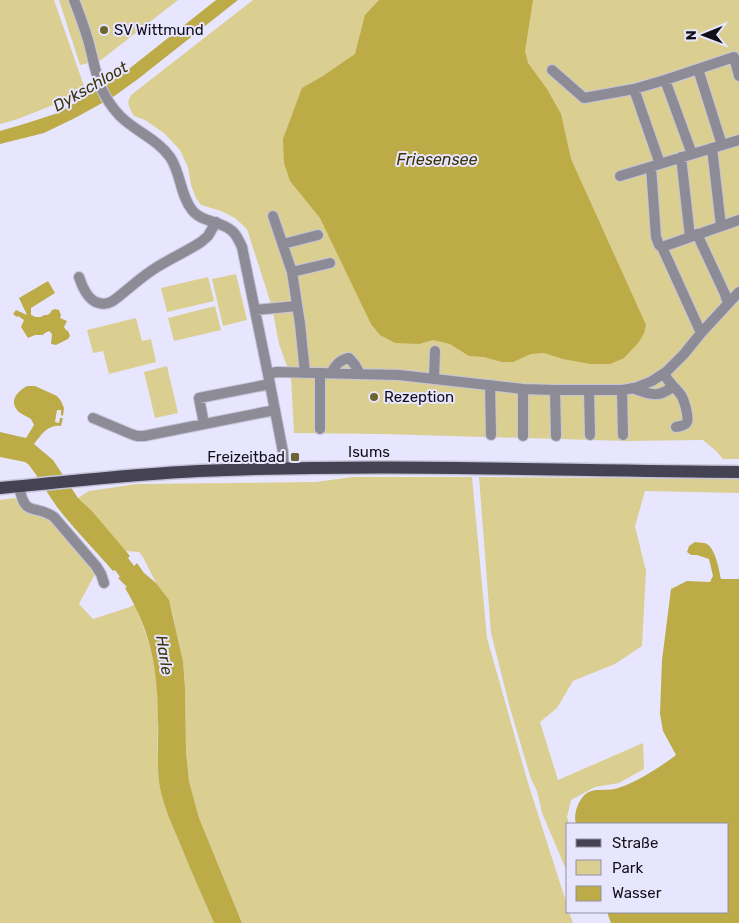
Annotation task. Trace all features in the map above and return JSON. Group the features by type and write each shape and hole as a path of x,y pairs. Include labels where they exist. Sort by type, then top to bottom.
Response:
{"main road":[{"name":"Isums","path":"0,488 180,472 284,469 488,468 739,472"}],"lane":[{"path":"74,0 88,41 95,72 109,102 122,117 159,145 165,152 175,168 191,209 204,220 226,226 233,232 242,247 283,452 284,469"},
{"path":"552,70 584,98 634,89 734,56 739,76"},
{"path":"698,69 717,146 721,226"},
{"path":"665,80 692,154"},
{"path":"634,89 656,165 656,237 701,333"},
{"path":"620,176 739,140"},
{"path":"681,157 694,236 725,294 728,304"},
{"path":"273,216 292,272 305,373"},
{"path":"662,247 739,220"},
{"path":"79,276 92,300 100,304 111,302 153,269 201,242 208,236 216,222"},
{"path":"283,244 318,235"},
{"path":"292,272 330,263"},
{"path":"627,389 652,381 664,373 684,354 739,292"},
{"path":"255,310 297,306"},
{"path":"434,379 435,351"},
{"path":"320,429 326,373 343,360 349,358 355,364 360,374"},
{"path":"204,424 199,398 269,379 277,372 399,375 523,389 627,389 656,395 663,394 673,386"},
{"path":"664,373 669,383 684,399 687,422 676,427"},
{"path":"490,385 490,435"},
{"path":"523,389 523,436"},
{"path":"622,435 627,389"},
{"path":"555,390 556,436"},
{"path":"589,390 590,435"},
{"path":"93,418 137,436 144,436 275,410"},
{"path":"24,485 23,502 33,509 54,517 96,566 104,583"}],"green space":[{"path":"0,0 54,0 84,86 53,105 0,124"},
{"name":"SV Wittmund","path":"59,0 178,0 101,60 80,65"},
{"path":"253,0 739,0 739,459 723,459 703,440 626,441 294,433 291,377 279,344 272,307 247,229 235,218 221,211 201,205 191,185 188,167 180,150 164,133 145,120 134,116 128,102 131,95"},
{"path":"236,274 247,320 223,326 212,279"},
{"path":"208,277 214,301 167,312 161,288"},
{"path":"215,306 221,330 174,341 168,318"},
{"path":"136,318 142,341 151,339 156,362 109,374 103,351 93,353 87,330"},
{"path":"167,366 178,413 155,418 144,372"},
{"path":"352,477 472,477 487,638 528,783 566,902 566,913 569,913 573,923 242,923 199,818 189,781 186,752 183,661 169,601 156,583 139,552 125,551 92,511 78,498 89,491 137,484 316,482"},
{"path":"479,477 739,479 739,493 645,491 635,526 646,571 642,646 615,664 573,681 557,708 540,722 558,780 643,743 644,769 619,783 595,787 571,800 567,817 569,823 566,823 566,869 542,813 537,791 531,779 491,633"},
{"path":"15,498 23,508 53,521 96,572 79,604 93,619 135,604 149,644 156,674 160,788 172,825 214,923 0,923 0,500"}],"water":[{"path":"216,0 238,0 113,97 44,133 0,144 0,131 58,113 120,76"},
{"name":"Friesensee","path":"379,0 533,0 525,51 528,63 547,89 561,114 571,159 646,325 639,342 624,358 610,364 590,364 544,353 531,354 513,362 502,362 484,357 469,356 450,344 433,340 419,344 395,343 380,335 371,324 320,218 290,181 284,163 283,139 302,88 355,54 365,15"},
{"path":"48,281 55,293 31,308 31,315 41,317 52,310 59,310 60,318 67,321 64,327 70,336 56,345 51,344 52,334 49,331 43,335 35,335 28,338 21,327 24,320 13,314 16,310 27,315 19,298"},
{"name":"Harle","path":"27,386 35,386 57,396 64,408 63,416 61,415 61,410 57,410 55,422 59,423 60,418 63,418 61,426 49,428 34,444 53,460 78,498 92,511 130,556 128,558 134,566 137,563 169,600 183,661 186,752 189,781 199,818 242,923 214,923 166,810 159,780 158,702 154,668 147,635 125,588 127,587 118,578 120,577 115,570 113,571 53,502 29,465 25,462 0,457 0,432 26,438 34,425 31,419 17,410 14,403 18,393"},
{"path":"695,542 706,543 713,551 717,560 721,579 739,579 739,923 611,923 607,913 729,913 729,823 576,823 575,820 579,803 587,793 614,789 629,784 655,770 676,755 663,731 660,714 662,660 671,589 687,581 710,582 713,576 709,559 691,555 687,552 689,546"}],"place":[{"name":"SV Wittmund","path":"104,30"},
{"name":"Rezeption","path":"374,397"},
{"name":"Freizeitbad","path":"295,457"}],"water label":[{"name":"Dykschloot","path":"90,86"}]}
